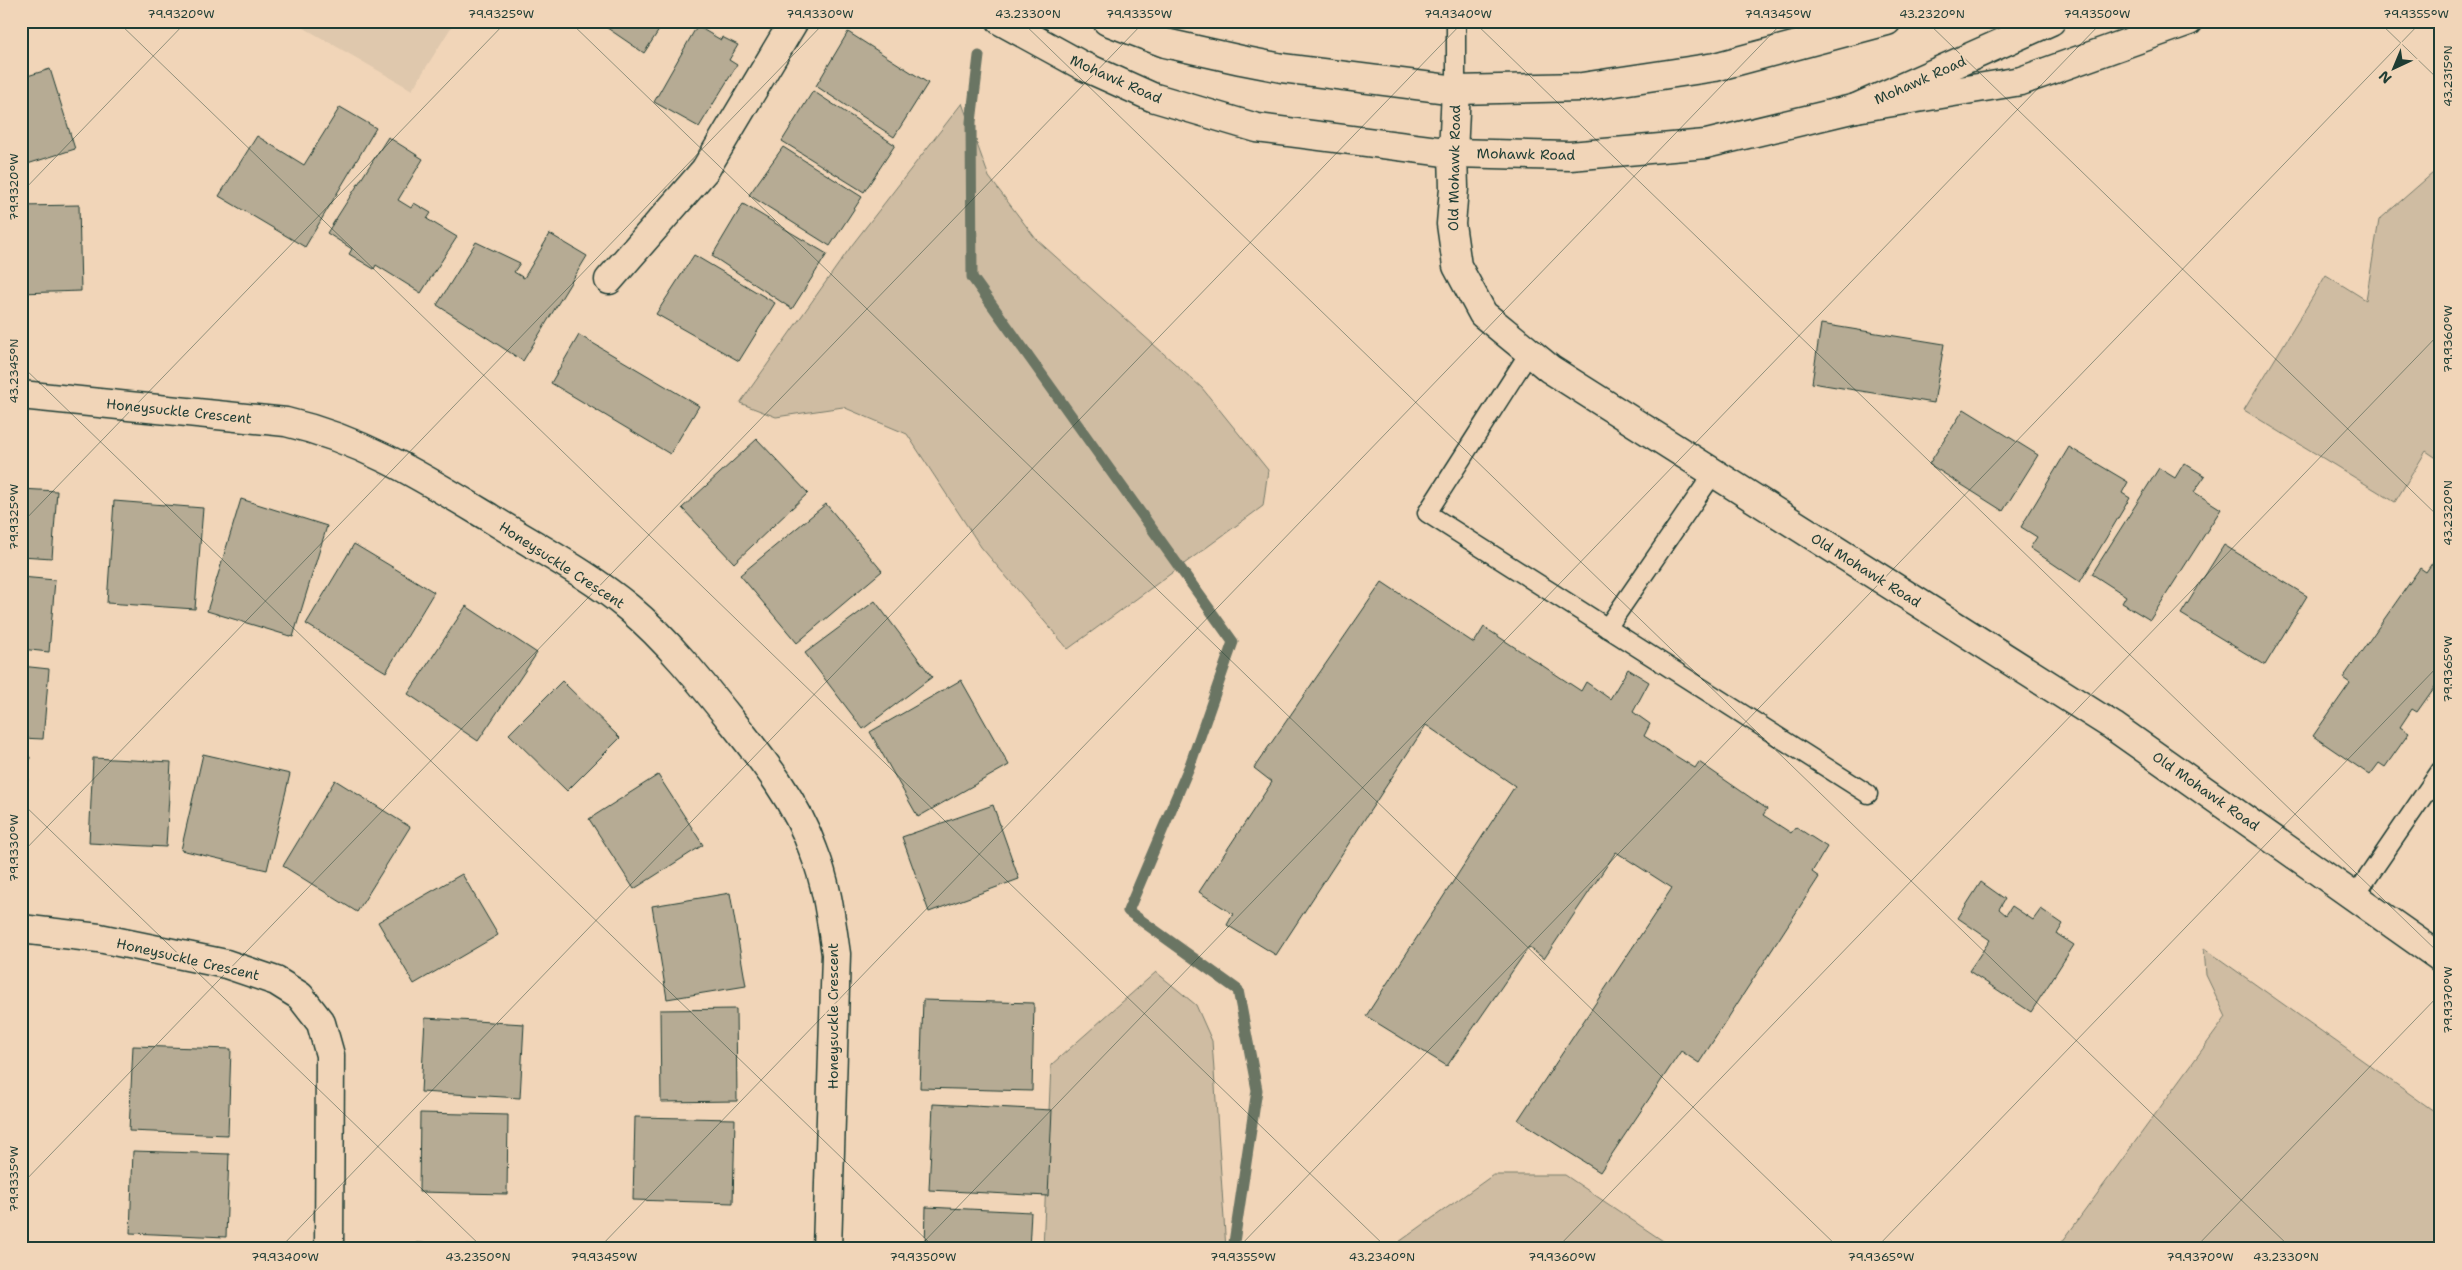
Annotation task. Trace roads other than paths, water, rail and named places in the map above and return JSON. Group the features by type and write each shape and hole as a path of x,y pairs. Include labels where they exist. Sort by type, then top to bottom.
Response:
{"main road":[{"path":"608,280 705,170 794,21"},
{"name":"Mohawk Road","path":"1001,21 1083,66 1152,97 1249,125 1453,153 1570,156 1706,144 1856,108 2051,21"},
{"path":"1106,21 1165,43 1265,65 1456,90 1582,87 1715,67 1888,21"},
{"path":"1856,108 2021,80 2189,21"},
{"name":"Old Mohawk Road","path":"1456,90 1453,153 1454,188 1451,224 1457,266 1483,314 1529,353 1713,474 2113,726 2441,958"},
{"name":"Honeysuckle Crescent","path":"21,395 286,422 316,429 361,445 422,477 584,576 629,608 666,643 704,686 776,777 797,814 815,852 830,908 836,963 827,1249"},
{"name":"Honeysuckle Crescent","path":"21,929 99,938 226,964 276,981 300,996 321,1023 330,1055 329,1249"}],"lane":[{"path":"1456,21 1456,90"},
{"path":"1529,353 1428,513 1868,794"},
{"path":"1607,628 1713,474"},
{"path":"2355,896 2441,770"}],"waterway":[{"path":"979,56 971,122 972,277 1233,642 1190,765 1128,911 1238,990 1257,1090 1233,1249"}]}
